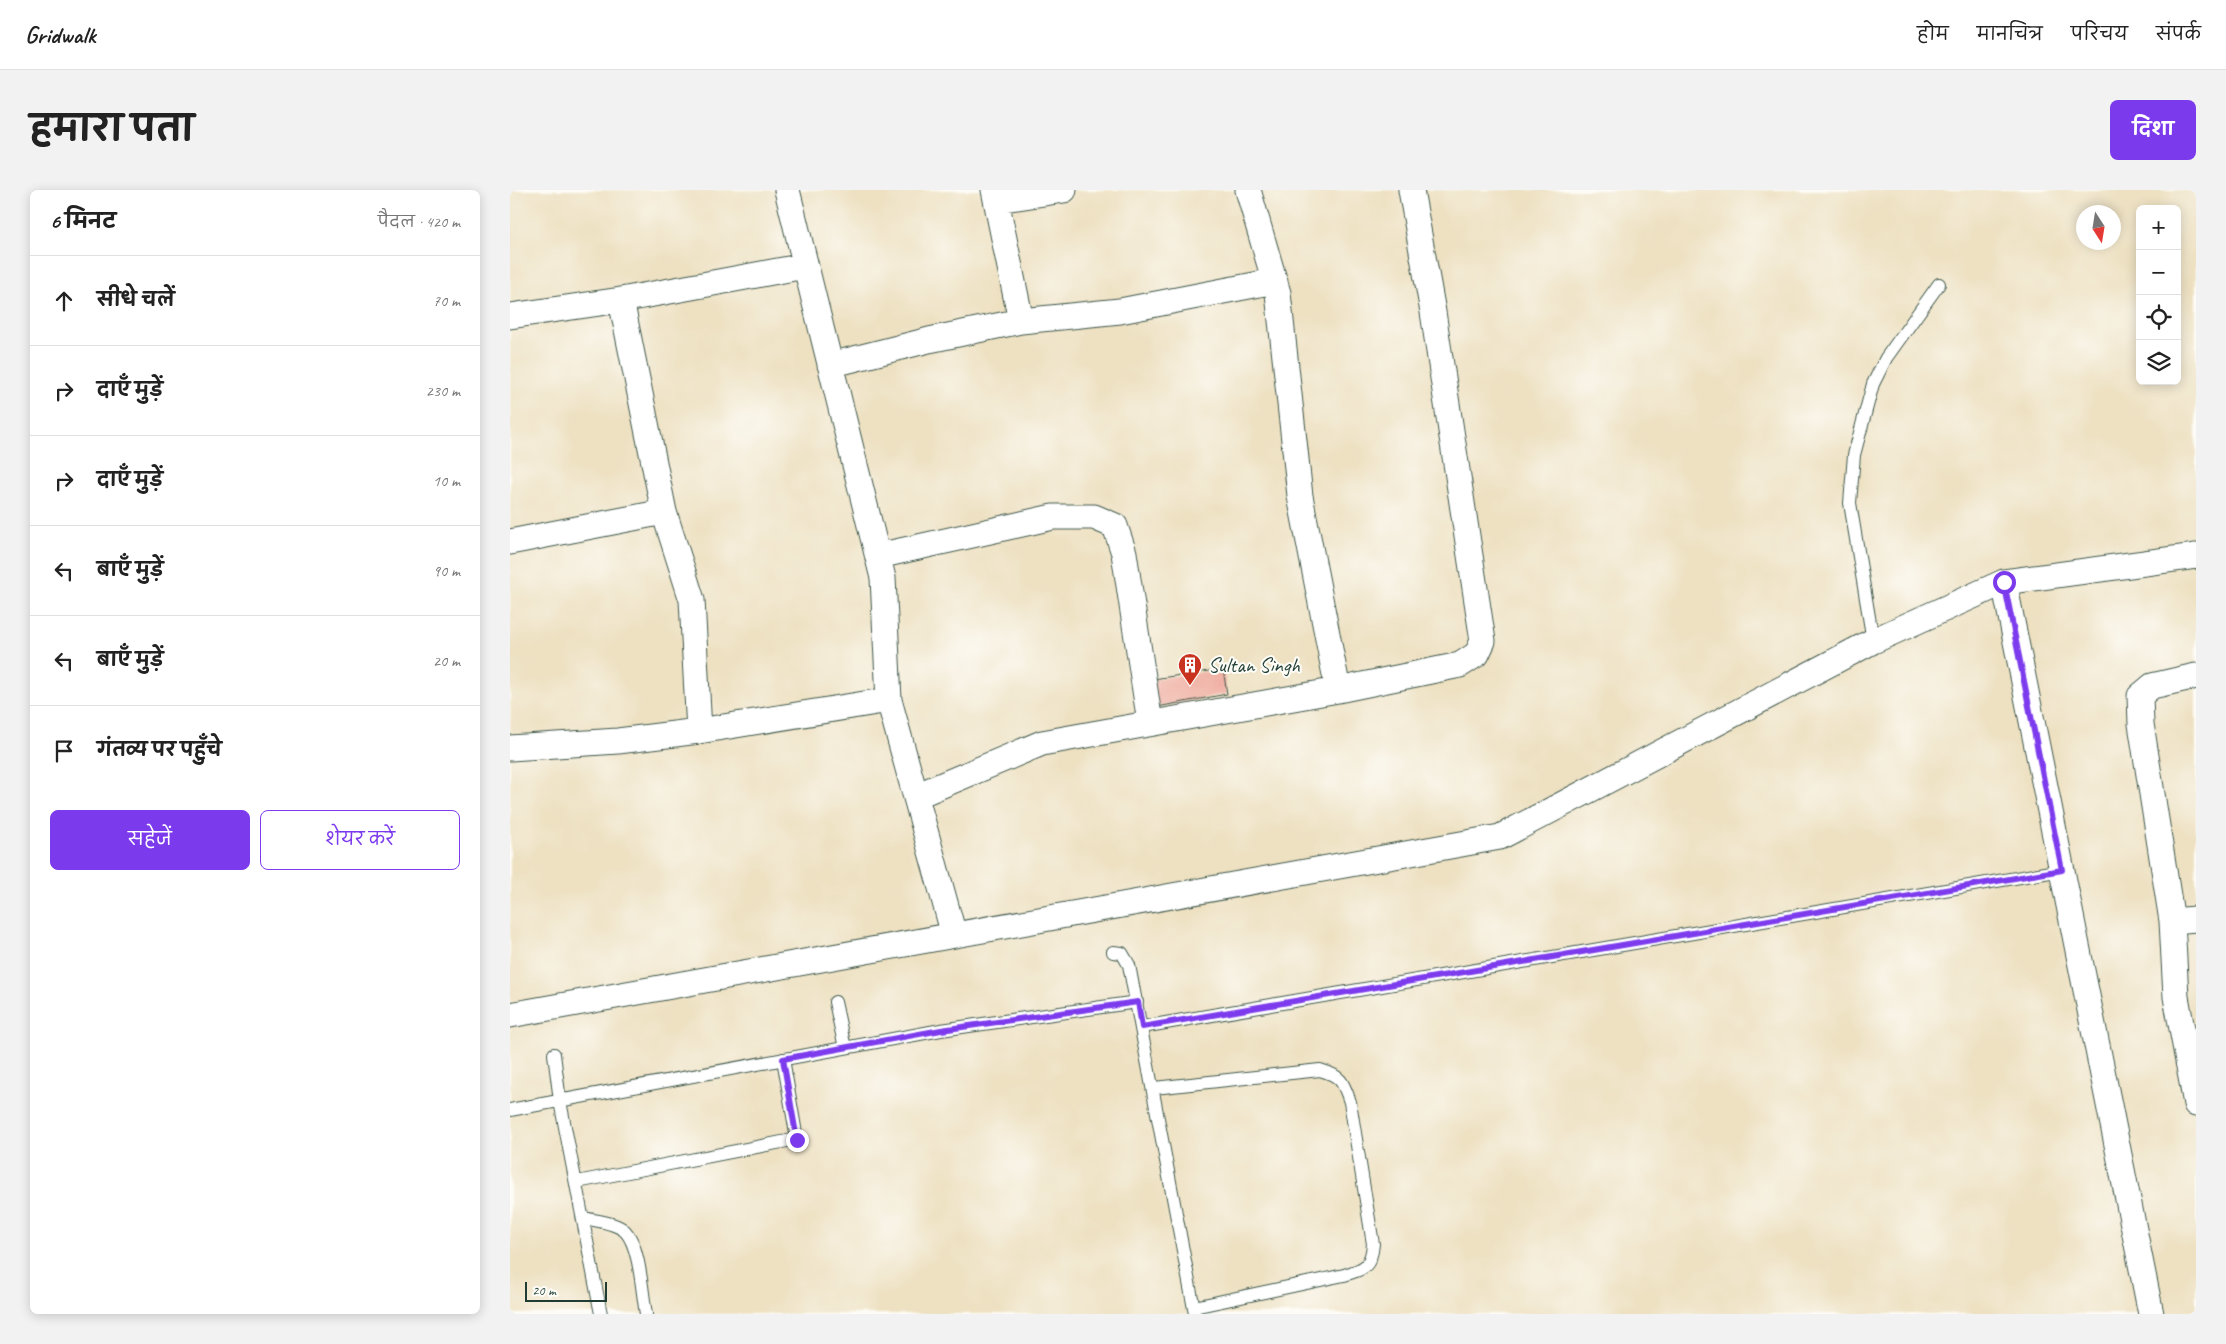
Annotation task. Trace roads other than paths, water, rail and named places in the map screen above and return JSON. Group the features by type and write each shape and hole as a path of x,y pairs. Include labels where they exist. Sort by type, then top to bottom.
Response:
{"street":[{"path":"787,190 884,578 888,700 954,935"},
{"path":"1021,321 996,195 1064,190"},
{"path":"1248,190 1275,280 1300,496 1338,690"},
{"path":"916,796 1042,743 1338,690 1460,665 1477,654 1483,641 1433,312 1411,190"},
{"path":"510,316 621,300 805,266"},
{"path":"830,365 929,340 1021,321 1120,311 1275,280"},
{"path":"621,300 664,512 692,600 699,731"},
{"path":"510,542 664,512"},
{"path":"878,556 1053,517 1094,517 1115,526 1124,553 1150,723"},
{"path":"510,1015 1500,837 1873,641 2004,582 2196,556"},
{"path":"2004,582 2151,1314"},
{"path":"2196,676 2152,686 2140,696 2141,724 2184,920 2176,997 2196,1104"},
{"path":"510,748 618,741 699,731 888,700"}],"lane":[{"path":"1873,641 1850,503 1854,456 1873,384 1886,358 1939,284"},
{"path":"1142,1027 2062,870"},
{"path":"1113,952 1122,953 1129,964 1138,1002 1195,1311 1344,1275 1360,1270 1367,1265 1372,1257 1373,1244 1350,1102 1345,1086 1336,1074 1320,1070 1154,1088"},
{"path":"835,1002 845,1048"},
{"path":"510,1110 941,1030 1138,1002"},
{"path":"554,1054 560,1101 601,1314"},
{"path":"577,1182 797,1140 783,1059"},
{"path":"584,1218 614,1225 624,1231 634,1245 646,1314"}],"place":[{"name":"Sultan Singh","path":"1190,686"}]}
